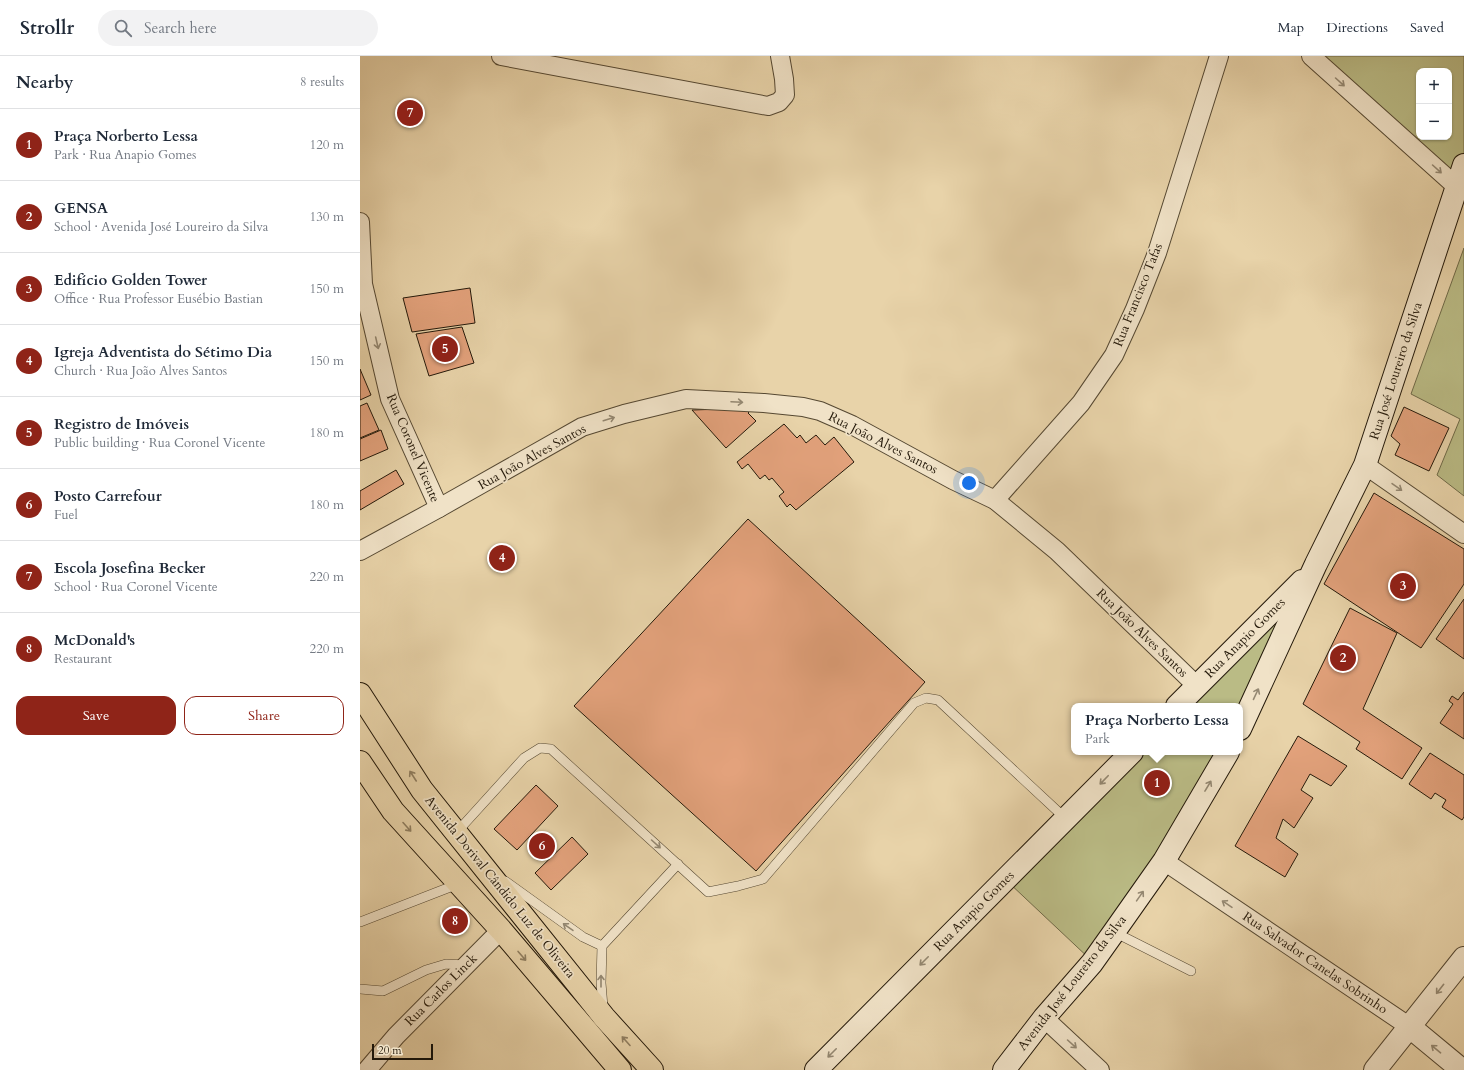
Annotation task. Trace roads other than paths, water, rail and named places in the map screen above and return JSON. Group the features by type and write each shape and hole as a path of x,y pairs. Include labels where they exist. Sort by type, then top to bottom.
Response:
{"main road":[{"name":"Rua José Loureiro da Silva","path":"1313,570 1365,465 1464,165"},
{"name":"Rua Anapio Gomes","path":"1180,703 1313,570"},
{"path":"1243,722 1313,570"},
{"name":"Avenida Dorival Cândido Luz de Oliveira","path":"364,708 422,790 456,833 604,1017 652,1070"},
{"name":"Rua Anapio Gomes","path":"816,1070 1129,755"},
{"name":"Avenida José Loureiro da Silva","path":"1004,1070 1044,1018 1092,962 1114,932 1164,861 1226,755"},
{"name":"Avenida Dorival Cândido Luz de Oliveira","path":"360,762 393,811 501,930 620,1070"},
{"path":"1376,1070 1464,958"},
{"name":"Rua Salvador Canelas Sobrinho","path":"1410,1027 1462,1070"}],"street":[{"path":"501,56 768,106 779,102 785,95 780,56"},
{"name":"Rua Francisco Tafas","path":"995,500 1081,403 1114,355 1157,253 1219,56"},
{"path":"1311,56 1457,186"},
{"name":"Rua Coronel Vicente","path":"360,222 363,284 390,399 439,508"},
{"name":"Rua João Alves Santos","path":"360,551 582,427 624,414 686,399 803,407 820,411 852,425 953,480 995,500 1057,551 1197,686"},
{"path":"1365,465 1464,534"},
{"name":"Rua Salvador Canelas Sobrinho","path":"1164,861 1410,1027"},
{"name":"Rua Carlos Linck","path":"367,1070 396,1036 501,930"},
{"path":"1044,1018 1100,1070"}],"lane":[{"path":"456,833 524,758 540,748 551,749 708,892 763,879 914,703 926,698 938,700 1066,819"},
{"path":"480,862 541,908 583,937 602,946"},
{"path":"604,1017 601,983 602,946 678,864"},
{"path":"360,922 458,884"},
{"path":"1114,932 1191,972"},
{"path":"360,989 383,991 426,970 446,964 466,965"}],"place":[{"name":"Escola Josefina Becker","path":"410,113"},
{"name":"Registro de Imóveis","path":"445,349"},
{"name":"Igreja Adventista do Sétimo Dia","path":"502,558"},
{"name":"Edifício Golden Tower","path":"1403,586"},
{"name":"GENSA","path":"1343,658"},
{"name":"Praça Norberto Lessa","path":"1157,783"},
{"name":"Posto Carrefour","path":"542,846"},
{"name":"McDonald's","path":"455,921"}]}
